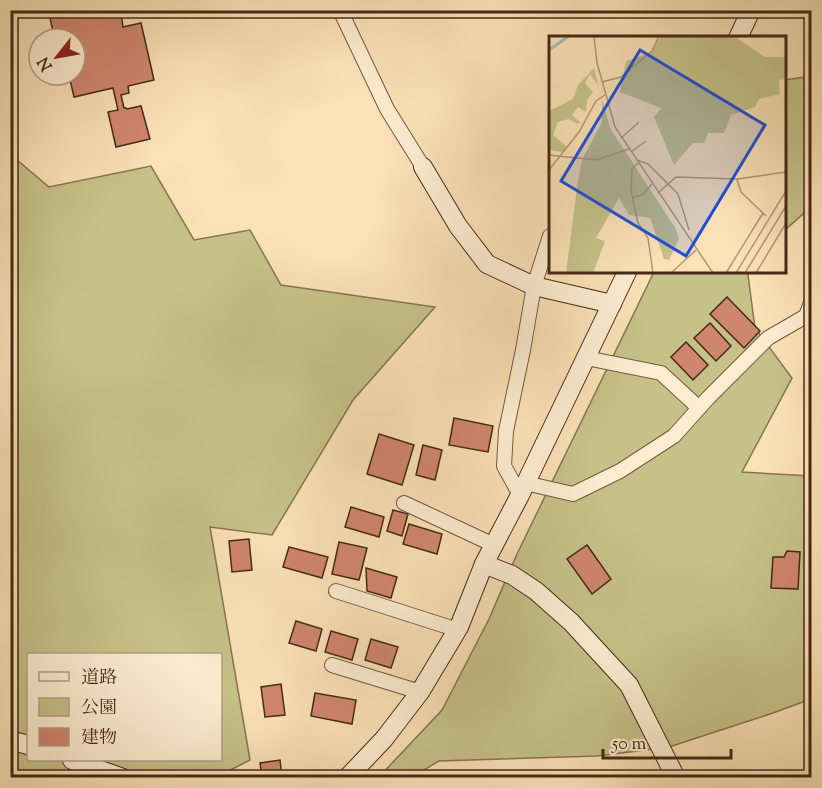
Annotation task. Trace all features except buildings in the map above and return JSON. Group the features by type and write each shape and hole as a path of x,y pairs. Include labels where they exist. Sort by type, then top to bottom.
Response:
{"street":[{"path":"340,10 387,109 458,226 487,264 534,285 612,304"},
{"path":"739,36 751,10"},
{"path":"549,239 534,285 506,431 504,466 523,489 573,494 620,471 674,436 768,338 806,316 812,300"},
{"path":"347,777 384,739 420,692 458,630 484,564 523,489 627,273"},
{"path":"586,358 661,374 699,408"},
{"path":"404,503 494,545"},
{"path":"484,564 512,575 536,591 571,622 629,685 676,777"},
{"path":"336,591 458,630"},
{"path":"332,665 420,692"},
{"path":"10,740 27,745"},
{"path":"78,761 123,777"}],"green space":[{"path":"811,76 811,207 786,229 786,80"},
{"path":"10,154 49,187 151,166 194,240 250,230 281,285 435,307 353,400 272,535 210,527 250,760 217,777 19,777 11,767"},
{"path":"654,273 749,273 755,328 792,378 742,472 811,476 811,699 669,747 597,756 439,761 412,777 378,778 442,710 489,619 517,554"}]}
